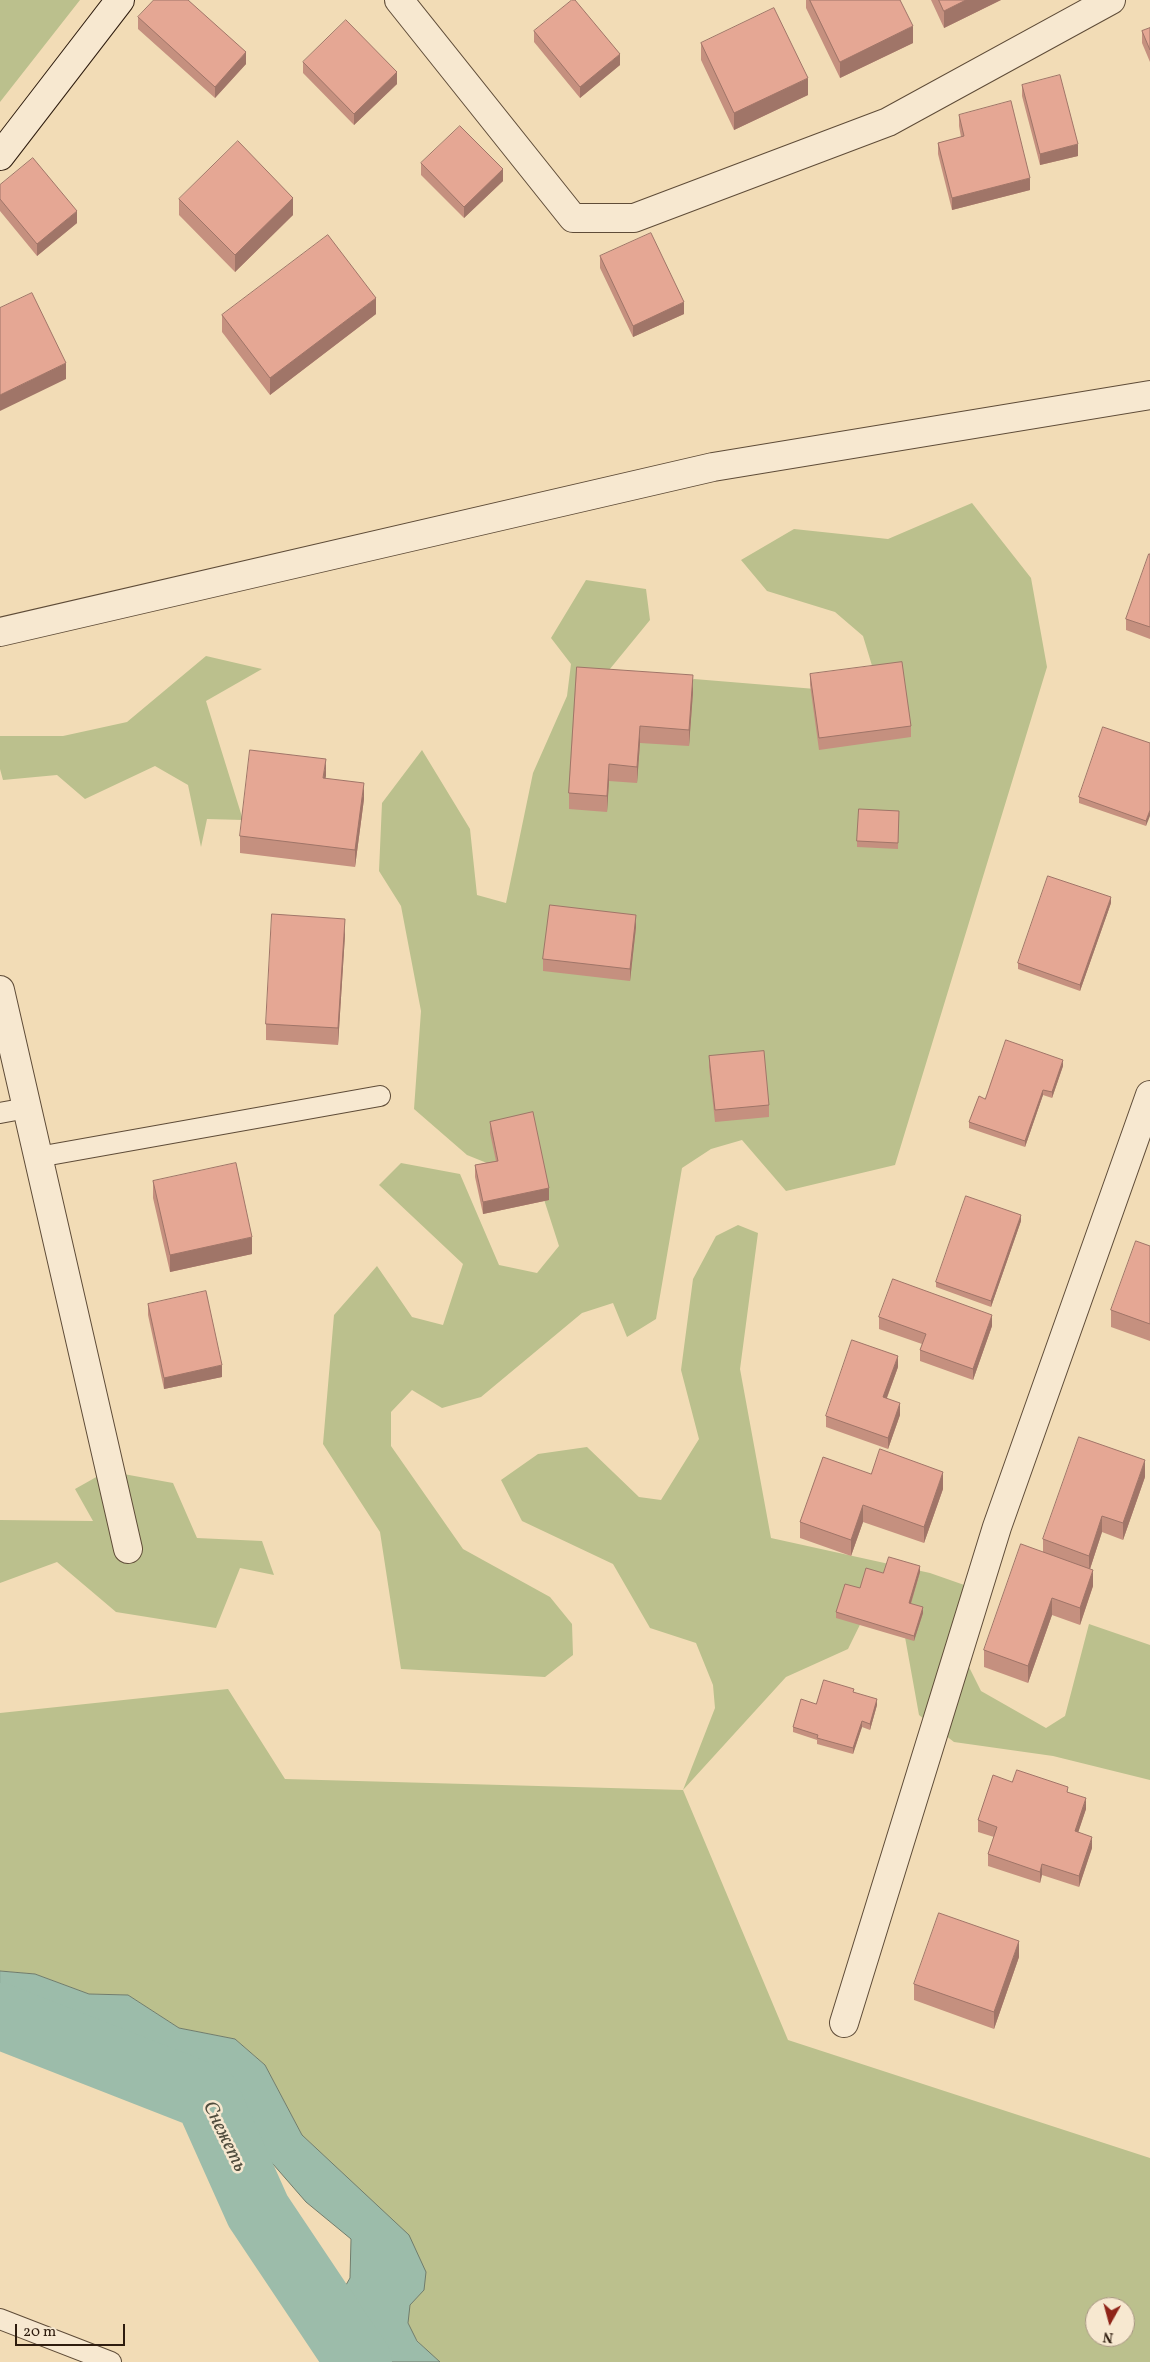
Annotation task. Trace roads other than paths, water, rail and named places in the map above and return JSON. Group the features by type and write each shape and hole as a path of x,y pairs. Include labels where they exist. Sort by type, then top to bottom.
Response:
{"street":[{"path":"0,156 120,0"},
{"path":"399,0 573,218 634,218 888,122 1111,0"},
{"path":"0,632 714,467 1150,395"},
{"path":"0,990 128,1549"},
{"path":"844,2023 997,1527 1150,1095"}],"lane":[{"path":"38,1157 380,1096"},
{"path":"0,1113 27,1108"},
{"path":"0,2319 111,2362"}],"waterway":[{"name":"Снежеть","path":"0,2016 207,2097 258,2211 359,2362"}]}
